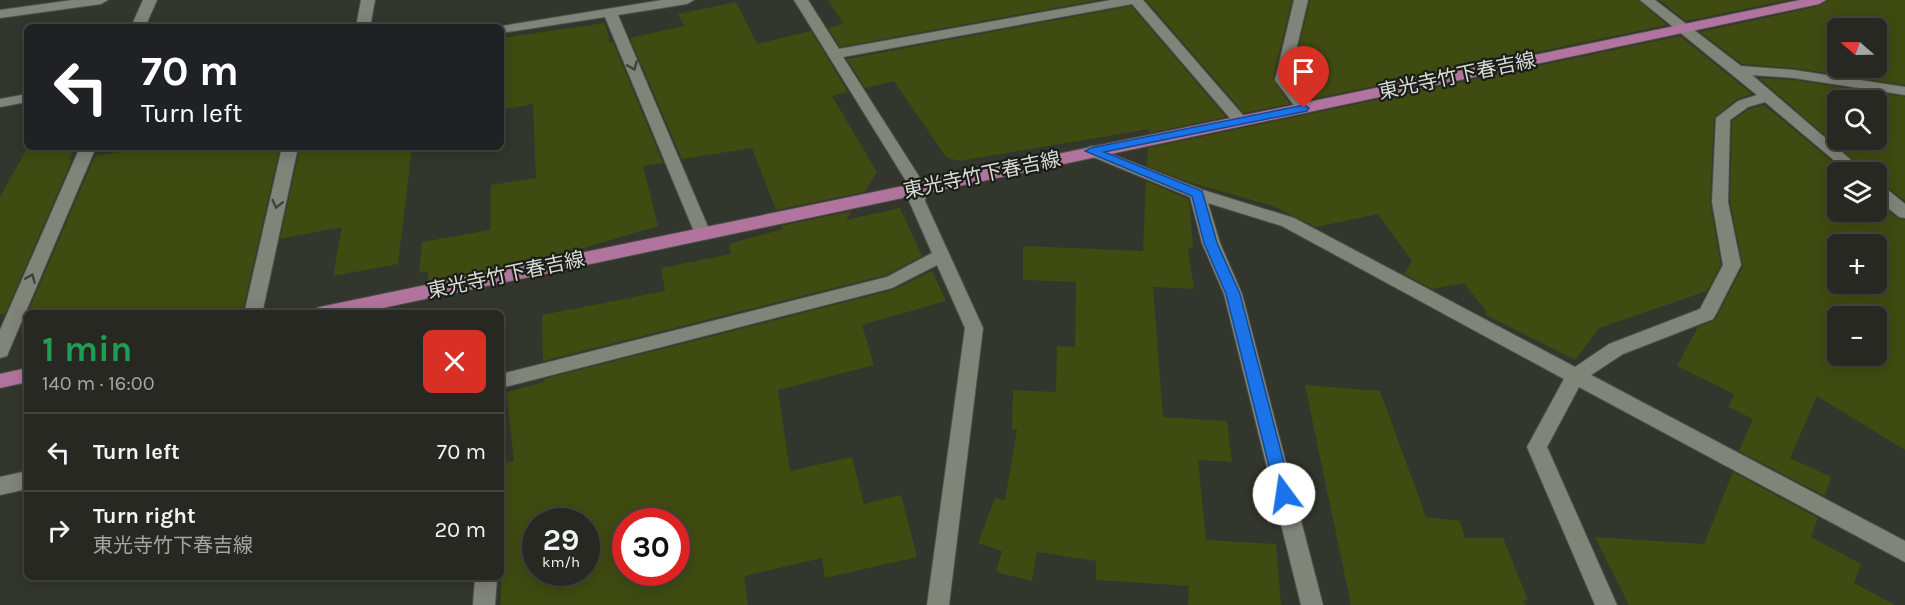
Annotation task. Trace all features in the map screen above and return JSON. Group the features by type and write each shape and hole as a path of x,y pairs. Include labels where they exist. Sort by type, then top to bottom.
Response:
{"main road":[{"name":"東光寺竹下春吉線","path":"339,310 1820,0"},
{"path":"0,381 24,376"}],"street":[{"path":"0,14 101,0"},
{"path":"139,24 150,0"},
{"path":"364,24 368,0"},
{"path":"504,29 687,0"},
{"path":"801,0 919,189 917,201 975,328 938,605"},
{"path":"836,54 1135,0 1240,121"},
{"path":"1301,0 1282,80 1304,108"},
{"path":"1647,0 1737,70 1845,162"},
{"path":"610,12 703,234"},
{"path":"1737,70 1794,74 1905,91"},
{"path":"1606,605 1537,447 1575,376 1616,349 1707,314 1732,265 1720,202 1723,118 1743,104 1768,96"},
{"path":"0,103 24,99"},
{"path":"0,351 87,150"},
{"path":"254,310 289,150"},
{"path":"1091,151 1197,194 1288,222 1905,552"},
{"path":"1197,194 1211,243 1233,294 1312,605"},
{"path":"1887,198 1905,213"},
{"path":"504,380 891,282 941,255"},
{"path":"0,486 24,481"},
{"path":"484,605 486,580"}],"building":[{"path":"828,0 1098,0 840,47 828,28 844,24"},
{"path":"1146,0 1292,0 1273,79 1290,104 1244,113"},
{"path":"1310,0 1638,0 1667,25 1307,100 1291,79"},
{"path":"1659,0 1789,0 1686,21"},
{"path":"1828,0 1905,0 1905,85 1859,78 1887,78 1887,18 1827,18 1827,73 1742,64 1700,32 1819,6"},
{"path":"736,2 757,44 811,31 848,92 832,96 877,172 864,192 776,210 752,148 682,159 630,38 684,26 678,14"},
{"path":"1131,6 1226,117 1149,133 1149,129 959,161 946,157 894,81 865,88 847,59"},
{"path":"605,23 610,43 613,42 663,163 643,166 658,226 564,254 428,282 428,271 419,273 422,242 490,230 491,185 536,178 533,104 504,109 504,38"},
{"path":"1680,36 1752,94 1737,99 1714,118 1710,202 1721,265 1707,291 1599,328 1575,360 1486,315 1486,311 1464,283 1432,289 1404,274 1412,261 1378,214 1316,227 1273,206 1189,182 1147,166 1148,148"},
{"path":"1759,78 1794,80 1859,90 1827,90 1827,137"},
{"path":"1887,94 1905,97 1905,201 1887,186 1887,162 1856,162 1842,150 1887,150"},
{"path":"1764,105 1833,162 1827,162 1827,222 1887,222 1887,210 1898,219 1905,220 1905,450 1817,396 1790,458 1831,477 1825,496 1739,451 1753,419 1728,407 1734,394 1677,366 1698,327 1715,320 1743,266 1730,202 1732,121 1749,109"},
{"path":"26,150 74,150 69,160 72,160 5,314 0,314 0,197"},
{"path":"132,150 279,150 243,310 29,310 95,156"},
{"path":"299,150 412,150 398,264 333,276 342,227 280,239"},
{"path":"1146,181 1188,199 1193,248 1188,247 1194,289 1153,287 1163,417 1227,421 1232,462 1198,460 1206,540 1276,544 1281,605 1188,605 1189,586 1096,580 1096,561 1037,552 1032,581 996,572 1002,551 978,543 995,498 1005,500 1017,429 1012,429 1013,390 1056,392 1057,346 1075,347 1076,282 1023,280 1023,246 1143,251"},
{"path":"900,208 922,256 886,275 543,361 542,315 665,291 661,268 731,254 729,244 783,229 781,226 852,211 846,220"},
{"path":"932,271 946,301 862,325 874,365 778,390 790,471 852,457 864,504 901,495 917,557 825,578 822,558 744,576 748,605 501,605 501,580 504,580 504,463 514,461 506,392 544,382 544,379 893,290"},
{"path":"1305,385 1380,391 1426,517 1460,521 1465,538 1503,538 1528,600 1523,600 1526,605 1351,605"},
{"path":"1733,472 1818,518 1811,537 1861,564 1854,583 1895,605 1629,605 1595,537 1704,544"}],"route":[{"path":"1284,494 1233,294 1211,243 1197,194 1091,151 1304,108"}]}
